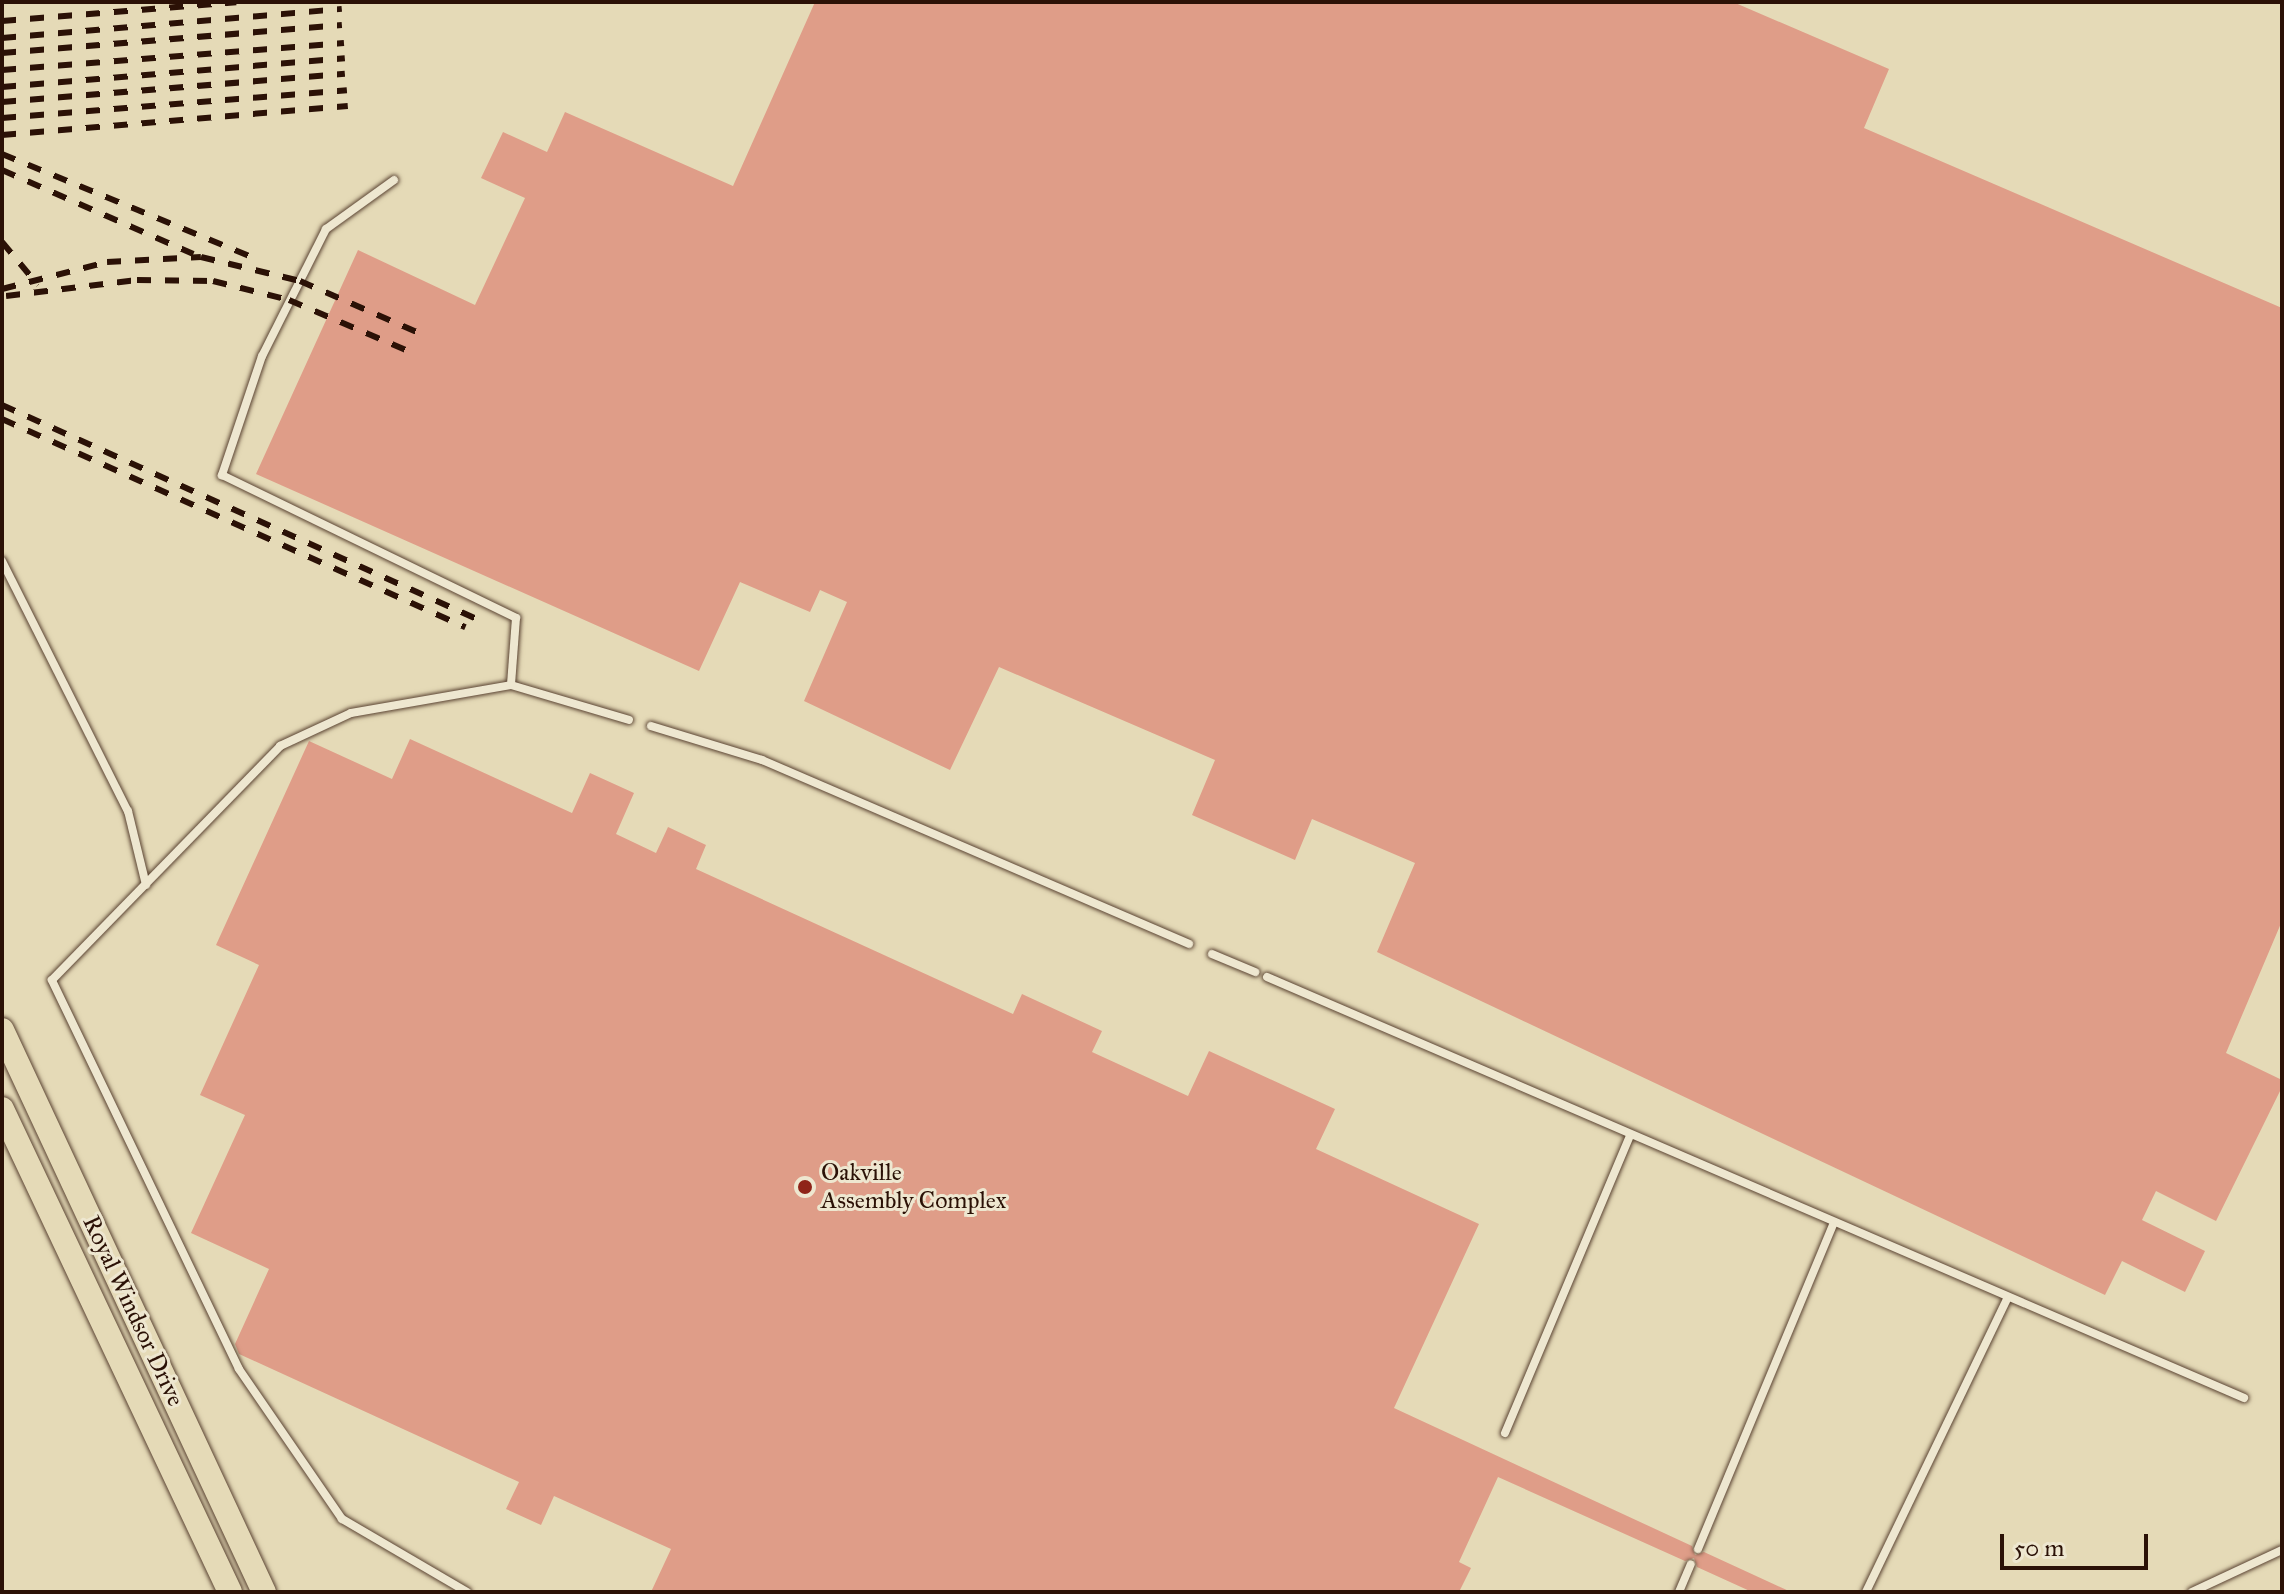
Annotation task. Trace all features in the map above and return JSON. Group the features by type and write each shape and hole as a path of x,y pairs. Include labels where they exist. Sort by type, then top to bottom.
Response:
{"main road":[{"name":"Royal Windsor Drive","path":"2,1030 264,1592"},
{"name":"Royal Windsor Drive","path":"2,1109 230,1592"}],"lane":[{"path":"394,180 326,229 262,356 222,475 516,618 511,685"},
{"path":"2,561 128,811 146,885"},
{"path":"467,1592 342,1519 239,1369 52,980 280,746 351,713 511,685 629,720"},
{"path":"651,726 762,760 1189,944"},
{"path":"1212,954 1255,972"},
{"path":"1267,977 2244,1398"},
{"path":"1505,1433 1630,1135"},
{"path":"1698,1549 1834,1223"},
{"path":"1866,1592 2008,1297"},
{"path":"2192,1592 2282,1550"},
{"path":"1679,1592 1691,1564"}],"building":[{"path":"815,2 1733,2 1889,69 1864,128 2282,308 2282,921 2226,1053 2282,1080 2282,1087 2216,1221 2156,1191 2142,1220 2205,1251 2185,1292 2122,1261 2105,1295 1377,952 1415,863 1312,819 1295,860 1192,815 1215,760 999,667 950,770 804,701 847,602 820,590 810,612 740,582 699,671 256,474 358,250 475,305 525,198 481,178 503,132 547,152 565,112 733,186"},
{"name":"Oakville Assembly Complex","path":"410,739 572,813 590,773 634,793 616,834 656,853 668,827 706,845 696,869 1013,1014 1022,994 1102,1031 1092,1052 1188,1096 1209,1051 1335,1109 1316,1149 1479,1224 1394,1408 1692,1546 1695,1555 1704,1552 1791,1592 1752,1592 1697,1567 1694,1558 1685,1561 1498,1477 1459,1562 1471,1568 1459,1592 651,1592 671,1549 554,1496 541,1525 506,1509 519,1482 239,1354 235,1344 269,1269 191,1233 245,1115 200,1095 259,965 216,945 309,741 392,779"}],"railway":[{"path":"2,21 236,2"},
{"path":"2,38 342,9"},
{"path":"2,53 342,25"},
{"path":"2,70 344,43"},
{"path":"2,87 345,58"},
{"path":"2,102 345,74"},
{"path":"2,118 347,90"},
{"path":"2,135 348,106"},
{"path":"2,154 257,259"},
{"path":"2,170 193,254"},
{"path":"2,242 38,285"},
{"path":"2,289 107,262 201,257 300,281 417,332"},
{"path":"6,296 137,280 213,281 289,300 408,351"},
{"path":"2,405 481,621"},
{"path":"2,419 465,627"}],"place":[{"name":"Oakville Assembly Complex","path":"805,1187"}]}
